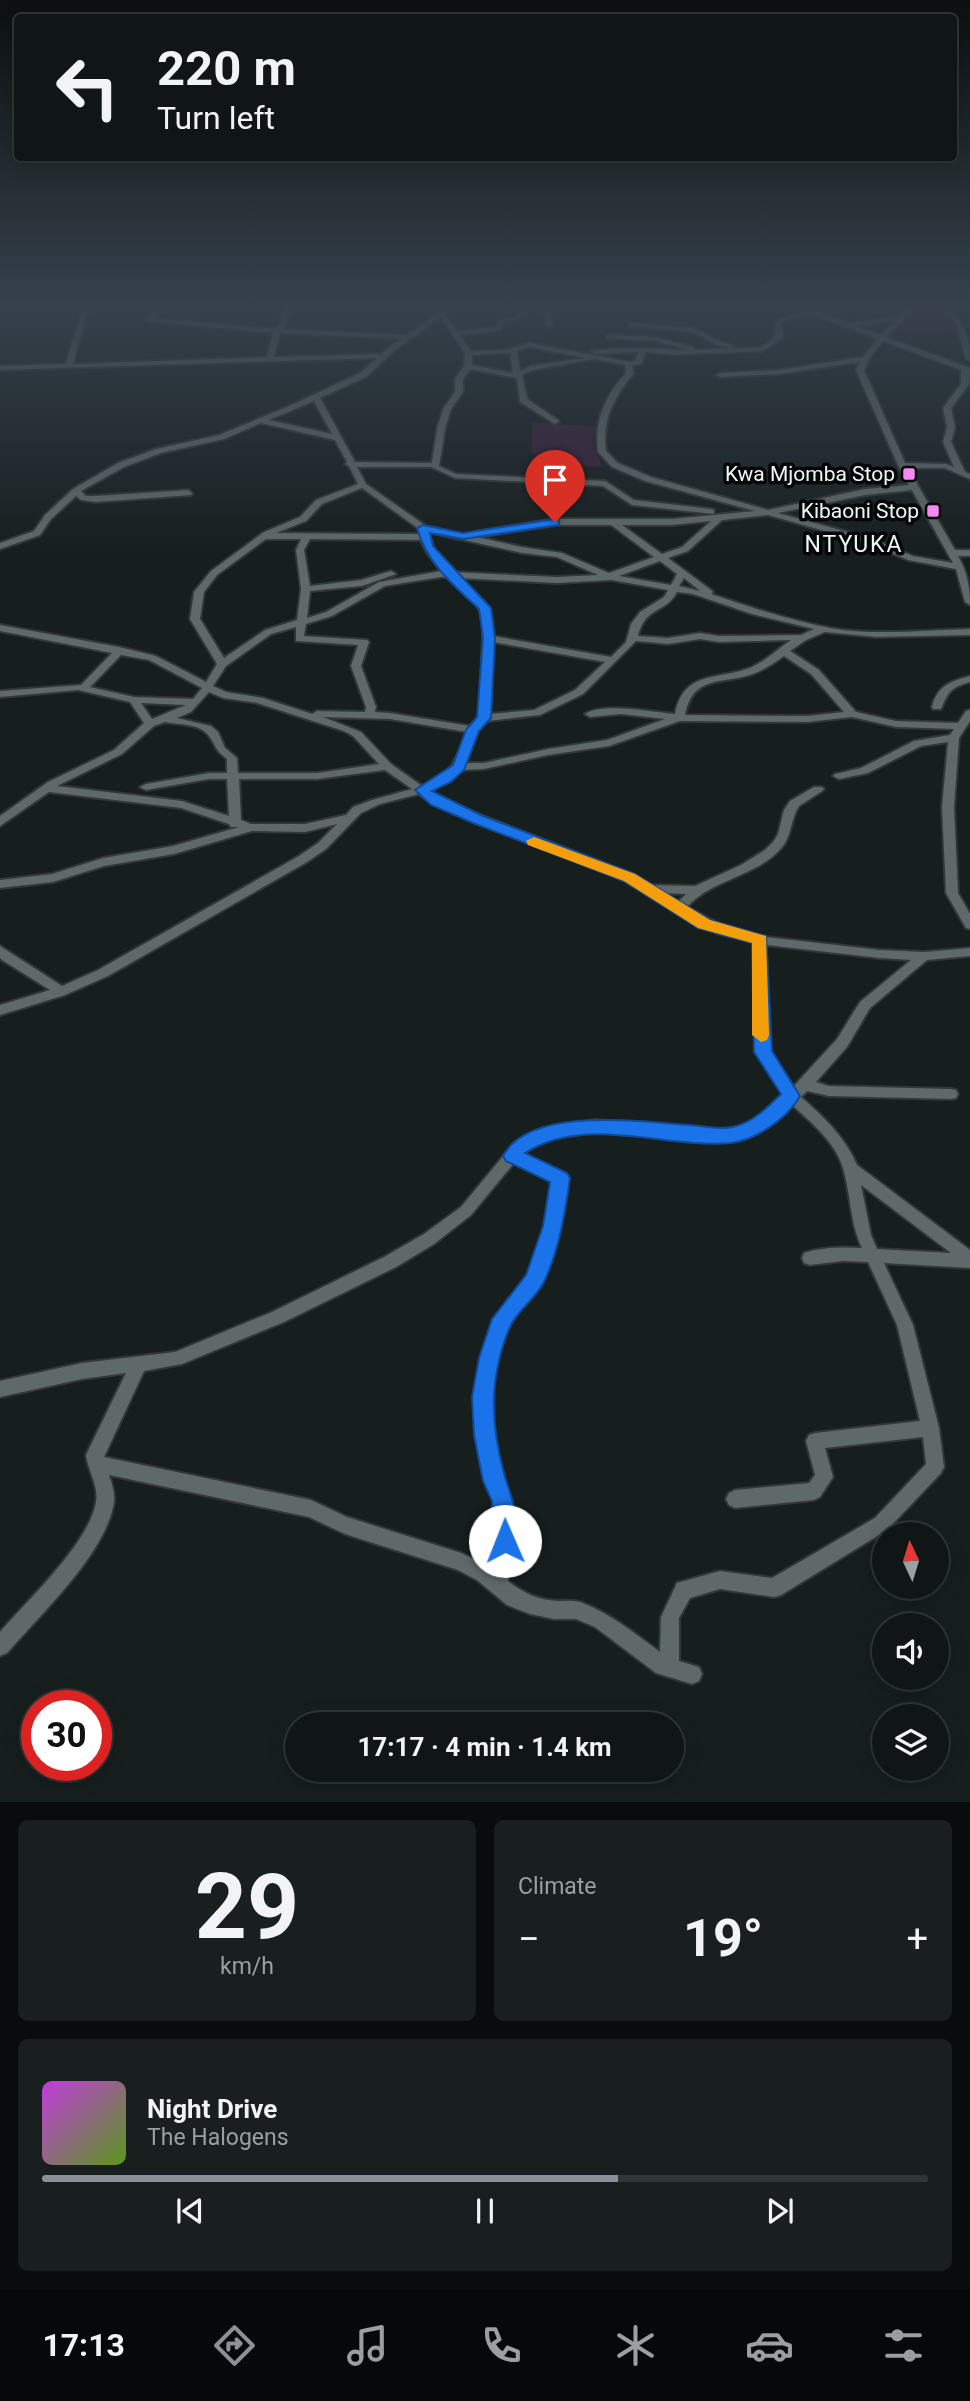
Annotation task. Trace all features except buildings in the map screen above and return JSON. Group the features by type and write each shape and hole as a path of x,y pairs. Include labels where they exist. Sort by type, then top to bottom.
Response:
{"street":[{"path":"0,546 37,533 48,517 76,491 137,458 220,437 336,387"},
{"path":"432,465 443,421 459,387"},
{"path":"522,387 526,404 555,422"},
{"path":"617,387 603,416 600,432 605,458 622,469 765,513 870,541 911,558 960,568"},
{"path":"867,387 902,465 960,568 970,601"},
{"path":"963,387 947,408 951,427 947,442 966,474"},
{"path":"316,397 318,407 363,485 423,533 450,574 485,608 489,638 484,718"},
{"path":"260,421 338,438"},
{"path":"349,464 432,465 455,476 605,484 632,502 724,516"},
{"path":"902,465 940,465 966,474"},
{"path":"222,664 195,619 199,592 208,578 264,536 303,519 319,502 363,485"},
{"path":"463,536 555,522 673,522 765,513 865,492 914,487"},
{"path":"76,491 84,498 96,499 188,493"},
{"path":"0,822 46,788 111,757 150,724 187,710 206,689 222,664 268,632 301,624 344,607 389,582 450,574 557,580 610,577 685,550 724,516"},
{"path":"612,522 681,575 723,602"},
{"path":"264,536 423,533 463,536 522,550 559,555 610,577 695,592 824,629 863,634 970,632"},
{"path":"307,535 300,550 306,589 299,639 364,642 356,666 371,707 370,714"},
{"path":"952,553 970,553"},
{"path":"306,589 362,583 387,574 425,572 437,575"},
{"path":"46,788 182,805 235,824 252,827 305,828 347,818 376,802 422,790 446,779 459,767 472,730 484,718 536,713 579,692 632,638 643,614 668,598 681,575"},
{"path":"0,628 119,650 168,664 206,689 309,714 357,734 387,766 436,801 629,878 712,927 761,940 880,954 924,956 970,951"},
{"path":"632,638 668,641 700,636 719,639 800,636 824,629"},
{"path":"679,718 685,699 703,681 748,673 800,636"},
{"path":"489,638 612,660"},
{"path":"85,687 92,676 112,662 119,650"},
{"path":"782,650 815,672 852,714"},
{"path":"937,707 946,687 970,679"},
{"path":"0,694 85,687 134,700 195,702"},
{"path":"134,700 150,724"},
{"path":"590,714 621,712 679,718 807,719 852,714 895,724 962,726"},
{"path":"970,713 954,738 948,807 952,890 970,925"},
{"path":"309,714 370,714 472,730"},
{"path":"459,767 485,766 548,751 609,743 679,718"},
{"path":"167,719 208,726 218,738 220,750 232,758 235,777 232,797 235,824"},
{"path":"839,776 864,771 918,743 954,738"},
{"path":"146,788 209,776 317,776 387,766"},
{"path":"650,889 694,890 750,866 772,850 785,836 790,805 798,797 818,789"},
{"path":"0,1010 60,992 136,957 303,859 322,846 347,818"},
{"path":"0,884 53,878 103,862 174,850 252,827"},
{"path":"679,909 694,890"},
{"path":"670,1668 670,1617 684,1590 720,1580 774,1588 881,1524 935,1467 930,1428 905,1325 863,1236 851,1169 844,1152 820,1122 791,1096 763,1052 761,940"},
{"path":"0,950 13,963 45,978 60,992"},
{"path":"0,1389 82,1371 176,1359 216,1344 390,1262 429,1239 466,1211 519,1147 545,1135 595,1126 732,1135 764,1122 807,1083 842,1043 864,1005 924,956"},
{"path":"807,1083 813,1088 829,1091 951,1094"},
{"path":"498,1584 505,1541 503,1500 494,1481 487,1446 483,1397 489,1358 503,1319 535,1279 553,1226 560,1178 513,1156"},
{"path":"851,1169 970,1260"},
{"path":"810,1258 843,1254 970,1260"},
{"path":"0,1646 76,1558 102,1517 105,1494 103,1476 96,1464 95,1455 104,1429 139,1364"},
{"path":"735,1499 814,1491 824,1477 815,1441 930,1428"},
{"path":"96,1464 312,1509 345,1525 461,1562 498,1584 514,1598 530,1605 554,1610 576,1610 601,1620 647,1656 670,1668 692,1674"}],"shaded area":[{"path":"533,422 597,427 592,441 602,467 540,464 531,450"}],"slow traffic":[{"path":"534,841 648,887 665,901 704,924 761,940 761,1035"}],"place":[{"name":"Kwa Mjomba Stop","path":"909,474"},
{"name":"Kibaoni Stop","path":"933,511"}],"district":[{"name":"NTYUKA","path":"854,544"}],"route":[{"path":"505,1541 503,1500 494,1481 485,1435 483,1397 489,1358 503,1319 535,1279 553,1226 560,1178 551,1171 513,1156 519,1147 545,1135 595,1126 711,1136 746,1132 764,1122 791,1096 763,1052 761,940 704,924 665,901 648,887 478,820 436,801 422,790 446,779 459,767 472,730 484,718 489,638 489,619 485,608 452,577 428,547 423,537 423,528 463,536 555,522"}]}
